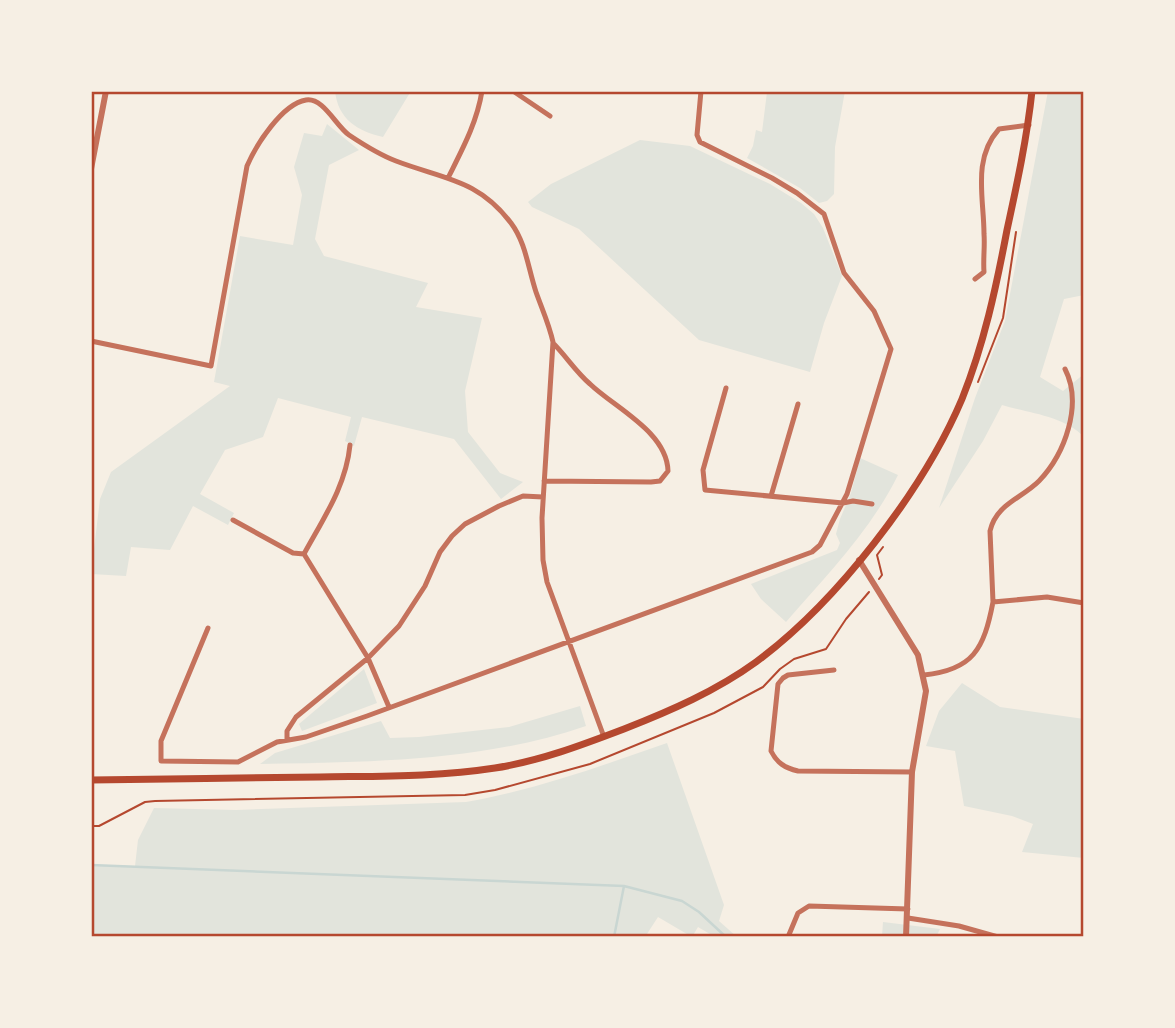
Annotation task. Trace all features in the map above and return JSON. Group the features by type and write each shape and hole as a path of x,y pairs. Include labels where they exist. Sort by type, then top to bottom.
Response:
{"main road":[{"path":"91,780 436,775 531,761 604,737 667,712 715,688 756,662 798,626 859,560 916,483 945,434 975,364 998,283 1029,125 1032,91"}],"street":[{"path":"91,169 106,91"},
{"path":"449,176 470,134 482,91"},
{"path":"513,91 550,116"},
{"path":"208,628 161,741 161,761 238,762 277,742 306,737 389,708 812,552 820,545 843,503 891,349 874,311 844,273 824,214 772,178 700,142 697,135 701,91"},
{"path":"91,341 211,366 247,166 254,149 283,114 299,102 309,99 320,103 339,128 393,160 434,174 449,176 489,199 518,233 536,294 549,322 553,342 543,497 543,560 547,582 604,737"},
{"path":"975,279 984,272 980,174 984,157 999,129 1029,125"},
{"path":"544,481 651,482 660,481 668,471 668,460 662,447 614,402 586,381 553,342"},
{"path":"923,675 946,673 964,664 987,630 993,602 990,531 992,521 1001,509 1039,480 1061,445 1072,411 1070,382 1065,369"},
{"path":"726,388 703,470 705,490 872,504"},
{"path":"771,496 798,404"},
{"path":"304,554 338,491 348,465 351,445"},
{"path":"287,740 287,731 296,717 368,658 399,626 413,607 440,552 459,530 476,517 523,496 543,497"},
{"path":"233,520 293,553 304,554"},
{"path":"304,554 368,658 389,708"},
{"path":"859,560 918,655 923,675 925,706 912,772 906,937"},
{"path":"993,602 1047,597 1084,603"},
{"path":"834,670 788,675 778,684 771,751 774,757 786,768 798,771 912,772"},
{"path":"788,937 798,913 809,906 908,909"},
{"path":"908,918 959,926 998,937"}],"path":[{"path":"978,383 1003,318 1017,224"},
{"path":"809,653 826,649 846,619 882,575 877,555 883,545"}],"shaded area":[{"path":"335,91 411,91 383,137 350,122 340,109"},
{"path":"761,91 845,91 835,147 834,194 827,201 819,203 800,188 747,158 756,130 762,132 767,92"},
{"path":"1048,91 1084,91 1084,295 1064,299 1040,377 1063,391 1084,374 1084,437 1057,420 1002,405 983,441 939,508 975,398 1005,321"},
{"path":"327,124 359,150 329,165 315,239 324,256 428,283 416,307 482,318 465,391 468,432 500,473 523,482 501,499 454,439 362,417 354,446 345,441 351,417 278,398 263,437 225,450 200,494 234,513 228,525 193,506 170,550 131,547 126,576 91,574 100,499 111,472 230,386 214,382 240,236 293,245 302,195 294,167 304,133 322,136"},
{"path":"640,140 690,146 770,184 814,214 823,228 842,276 824,323 810,372 699,340 579,229 532,207 528,202 551,184"},
{"path":"860,458 898,475 861,534 786,622 761,599 751,584 837,550 840,543 836,534"},
{"path":"364,669 377,703 302,731 299,724"},
{"path":"962,683 1000,707 1084,719 1084,858 1022,852 1033,824 1012,816 964,806 955,751 926,746 939,711"},
{"path":"580,706 586,726 506,747 384,761 260,764 275,753 381,721 390,738 419,737 509,727"},
{"path":"667,743 724,905 719,921 737,937 715,937 698,927 692,937 658,917 645,937 91,937 91,865 135,866 138,840 154,808 236,810 466,802 543,784"},
{"path":"883,922 940,929 936,937 882,937"}],"waterway":[{"path":"91,865 624,886 682,901 699,912 726,937"},
{"path":"614,937 624,886"}]}
